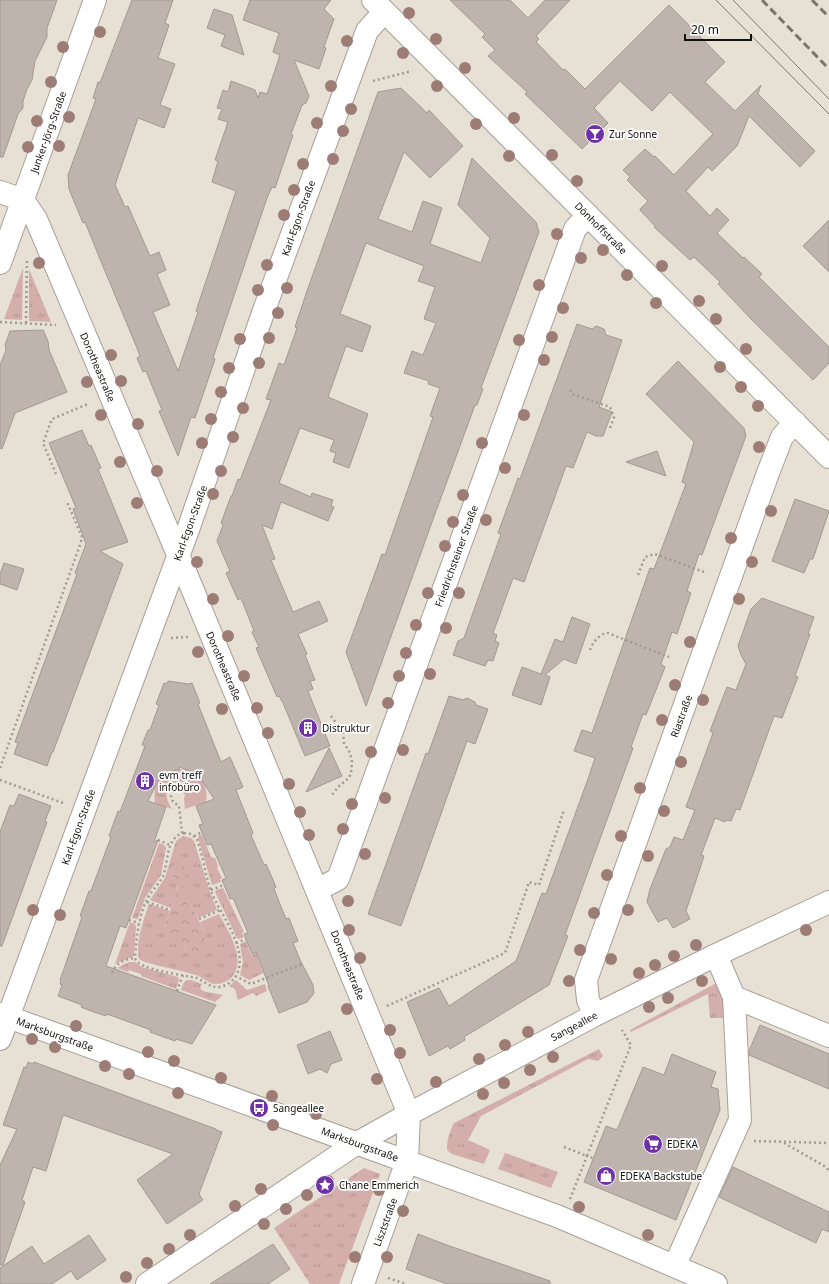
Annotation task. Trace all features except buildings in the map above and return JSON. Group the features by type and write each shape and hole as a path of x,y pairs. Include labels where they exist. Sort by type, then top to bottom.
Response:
{"street":[{"name":"Junker-Jörg-Straße","path":"0,263 95,0"},
{"name":"Dönhoffstraße","path":"379,6 829,457"},
{"name":"Karl-Egon-Straße","path":"0,1039 4,1015 178,557 263,313 366,31 379,6"},
{"path":"0,192 23,200"},
{"name":"Dorotheastraße","path":"23,200 36,219 317,890 409,1114 407,1161"},
{"name":"Friedrichsteiner Straße","path":"317,890 338,879 575,229 588,216"},
{"name":"Riastraße","path":"595,1015 588,1000 586,980 768,473 782,437 795,422"},
{"name":"Sangeallee","path":"147,1284 357,1143 595,1015 716,955 829,902"},
{"path":"675,1265 740,1120 734,997 716,955"},
{"path":"734,997 829,1036"},
{"name":"Marksburgstraße","path":"4,1015 557,1216 675,1265 716,1284"},
{"name":"Lisztstraße","path":"363,1284 407,1161"}],"path":[{"path":"372,82 415,71"},
{"path":"26,324 27,258"},
{"path":"0,322 61,325"},
{"path":"570,390 572,394 610,407 614,417 610,428"},
{"path":"56,474 43,443 52,419 88,404"},
{"path":"0,768 80,545 82,537 67,502"},
{"path":"638,575 644,557 655,554 707,573"},
{"path":"590,650 593,643 604,634 608,634 669,657"},
{"path":"164,638 188,636"},
{"path":"331,716 343,732 344,743 350,753 352,762 349,778 339,786 332,795"},
{"path":"0,780 65,804"},
{"path":"181,786 174,788 171,796 174,802 179,806 182,833"},
{"path":"406,998 505,953 529,882 538,885 564,810"},
{"path":"194,836 202,832"},
{"path":"182,833 191,834 194,836 198,842 211,890 233,934 240,959 239,966 231,982 218,987 195,978 147,967 139,963 135,958 139,923 147,902 162,877 170,845 174,837 182,833"},
{"path":"158,840 170,845"},
{"path":"211,890 224,885"},
{"path":"147,902 170,910"},
{"path":"198,919 220,910"},
{"path":"129,920 139,923"},
{"path":"236,943 246,939"},
{"path":"112,973 116,965 126,960 135,958"},
{"path":"235,976 251,984 302,964"},
{"path":"177,991 183,975"},
{"path":"570,1200 631,1044 622,1030"},
{"path":"740,1120 747,1141 829,1143"},
{"path":"782,1142 826,1167 829,1171"},
{"path":"564,1147 593,1158"},
{"path":"388,1278 406,1284"}],"green space":[{"path":"23,268 22,320 4,319"},
{"path":"29,269 51,322 29,321"},
{"path":"184,769 194,773 186,782 174,783 167,789 167,798 172,809 155,803 155,789 160,778 170,772"},
{"path":"194,773 206,789 206,802 185,809 185,795 183,791 178,791"},
{"path":"199,835 202,835 211,857 215,858 218,866 217,868 222,878 220,879 221,882 212,885 198,838"},
{"path":"183,836 191,838 194,841 217,910 198,918 193,907 187,903 181,886 182,864 175,865 173,870 173,876 178,884 171,908 150,900 165,878 176,841"},
{"path":"159,843 164,845 166,848 161,875 145,898 138,918 132,918"},
{"path":"177,864 182,864 185,867 186,875 182,879 181,885 189,896 187,903 193,907 207,939 204,940 205,946 203,950 200,954 196,955 188,953 185,949 184,943 179,942 165,927 178,885 175,883 176,879 174,878 172,872"},
{"path":"223,888 244,932 242,933 244,937 239,939 237,938 215,892 216,890"},
{"path":"149,904 170,911 165,927 184,943 185,950 187,952 207,939 200,922 219,914 231,936 237,953 238,962 232,977 223,983 213,984 196,975 145,962 139,959 139,939"},
{"path":"130,922 135,924 136,927 134,956 115,964"},
{"path":"246,941 251,955 256,953 263,973 249,980 240,975 243,962 240,944"},
{"path":"129,962 135,962 142,967 178,977 179,980 176,989 141,976 141,974 129,970 128,972 117,968"},
{"path":"187,980 202,984 200,988 203,991 223,995 215,1002 181,990 184,982"},
{"path":"236,980 247,990 265,984 267,991 256,996 253,993 238,1000 235,989 229,986"},
{"path":"720,981 725,1018 710,1018 708,994 631,1032 630,1030"},
{"path":"599,1049 603,1056 598,1061 588,1059 481,1116 468,1140 490,1150 484,1164 452,1154 447,1150 447,1143 454,1123"},
{"path":"505,1153 558,1172 551,1188 498,1169"},
{"path":"364,1168 380,1174 339,1284 310,1284 274,1228"}],"tram line":[{"path":"716,0 829,114"},
{"path":"733,0 829,99"}],"railway":[{"path":"762,0 829,69"},
{"path":"812,0 829,17"}],"place":[{"name":"Zur Sonne","path":"595,134"},
{"name":"Distruktur","path":"308,728"},
{"name":"evm treff infobüro","path":"145,781"},
{"name":"Sangeallee","path":"259,1108"},
{"name":"EDEKA","path":"653,1144"},
{"name":"EDEKA Backstube","path":"606,1176"},
{"name":"Chane Emmerich","path":"325,1185"}]}
